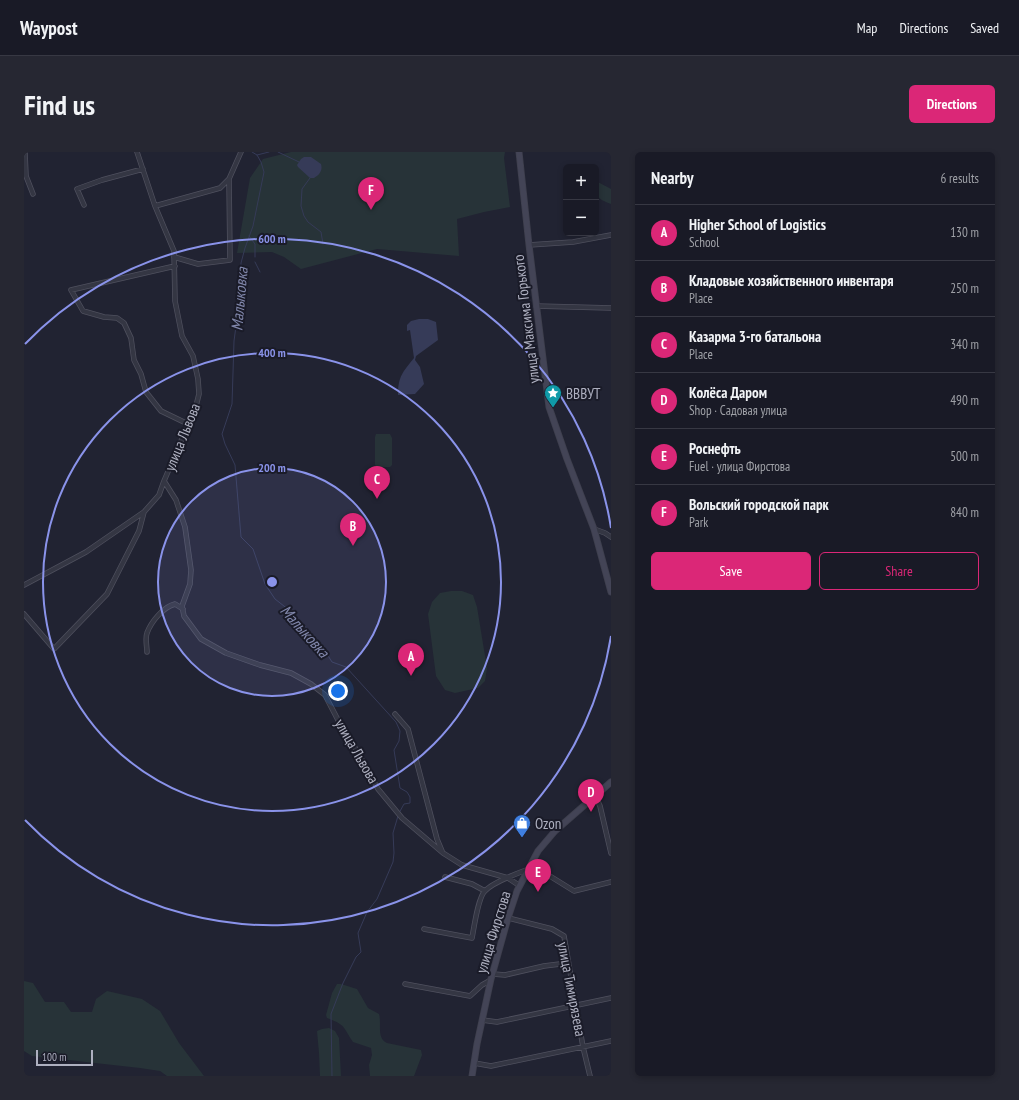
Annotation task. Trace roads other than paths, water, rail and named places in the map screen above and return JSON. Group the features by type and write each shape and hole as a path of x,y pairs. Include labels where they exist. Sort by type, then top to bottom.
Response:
{"main road":[{"name":"улица Максима Горького","path":"519,152 549,407 594,529 611,592"},
{"name":"улица Фирстова","path":"472,1076 482,1020 492,977 508,918 520,886 538,852 555,831 611,782"}],"street":[{"path":"24,152 26,176 33,194"},
{"name":"улица Львова","path":"138,152 155,206 174,251 175,301 182,336 193,356 198,379 199,394 196,406 164,481 176,500 184,527 191,570 190,584 182,606 184,616 201,639 226,653 260,665 291,673 311,684 325,695 378,789 402,818 443,853 462,866 508,878 520,886"},
{"path":"155,206 220,188 229,179 241,152"},
{"path":"84,205 77,189 102,180 143,169"},
{"path":"174,257 198,264 230,260 229,179"},
{"path":"529,245 573,242 611,235"},
{"path":"175,266 71,290 83,311 104,317 117,318 124,323 131,338 134,360 141,374 146,392 161,411 188,424"},
{"path":"536,306 611,308"},
{"path":"24,584 86,552 144,512 159,496 164,481"},
{"path":"24,614 54,649 107,594 139,531 144,512"},
{"path":"594,529 605,532 611,537"},
{"path":"147,652 146,634 155,618 170,606 175,604 183,609"},
{"path":"395,714 408,729 435,832 443,853"},
{"path":"594,796 600,806 611,854"},
{"path":"424,929 472,938 481,897 485,890 531,866 574,891 611,882"},
{"path":"445,877 472,884 485,890"},
{"name":"улица Тимирязева","path":"508,918 552,929 564,936 583,1047 590,1076"},
{"path":"405,984 470,996 492,977 544,966 568,963"},
{"path":"482,1020 498,1022 576,1004 611,998"},
{"path":"474,1063 491,1066 611,1041"}],"water":[{"path":"304,157 311,157 321,164 320,172 314,178 310,178 297,165"},
{"path":"428,319 436,322 438,340 416,356 415,360 420,367 424,384 415,394 398,395 400,379 414,358 410,330 407,331 407,325 411,321"}],"waterway":[{"name":"Малыковка","path":"252,152 257,155 264,172 253,226 241,263 240,296 234,341 232,404 222,434 235,465 241,537 253,549 265,584 275,599 305,626 322,646 332,662 346,667 396,722 400,731 399,741 394,750 400,788 407,792 410,797 410,803 404,804 399,813"},
{"path":"257,155 269,152"},
{"path":"278,152 299,162"},
{"path":"310,178 302,189 301,206 304,216 308,222 321,232 323,244"},
{"path":"249,236 255,244 255,257"},
{"path":"255,262 260,272"},
{"name":"Малыковка","path":"332,1076 331,1014 343,983 356,957 361,952 358,933 367,912 377,899 393,862 393,833 398,816"}],"place":[{"name":"Вольский городской парк","path":"371,210"},
{"name":"ВВВУТ","path":"553,408"},
{"name":"Казарма 3-го батальона","path":"377,499"},
{"name":"Кладовые хозяйственного инвентаря","path":"353,546"},
{"name":"Higher School of Logistics","path":"411,676"},
{"name":"Колёса Даром","path":"591,812"},
{"name":"Ozon","path":"522,838"},
{"name":"Роснефть","path":"538,892"}]}
